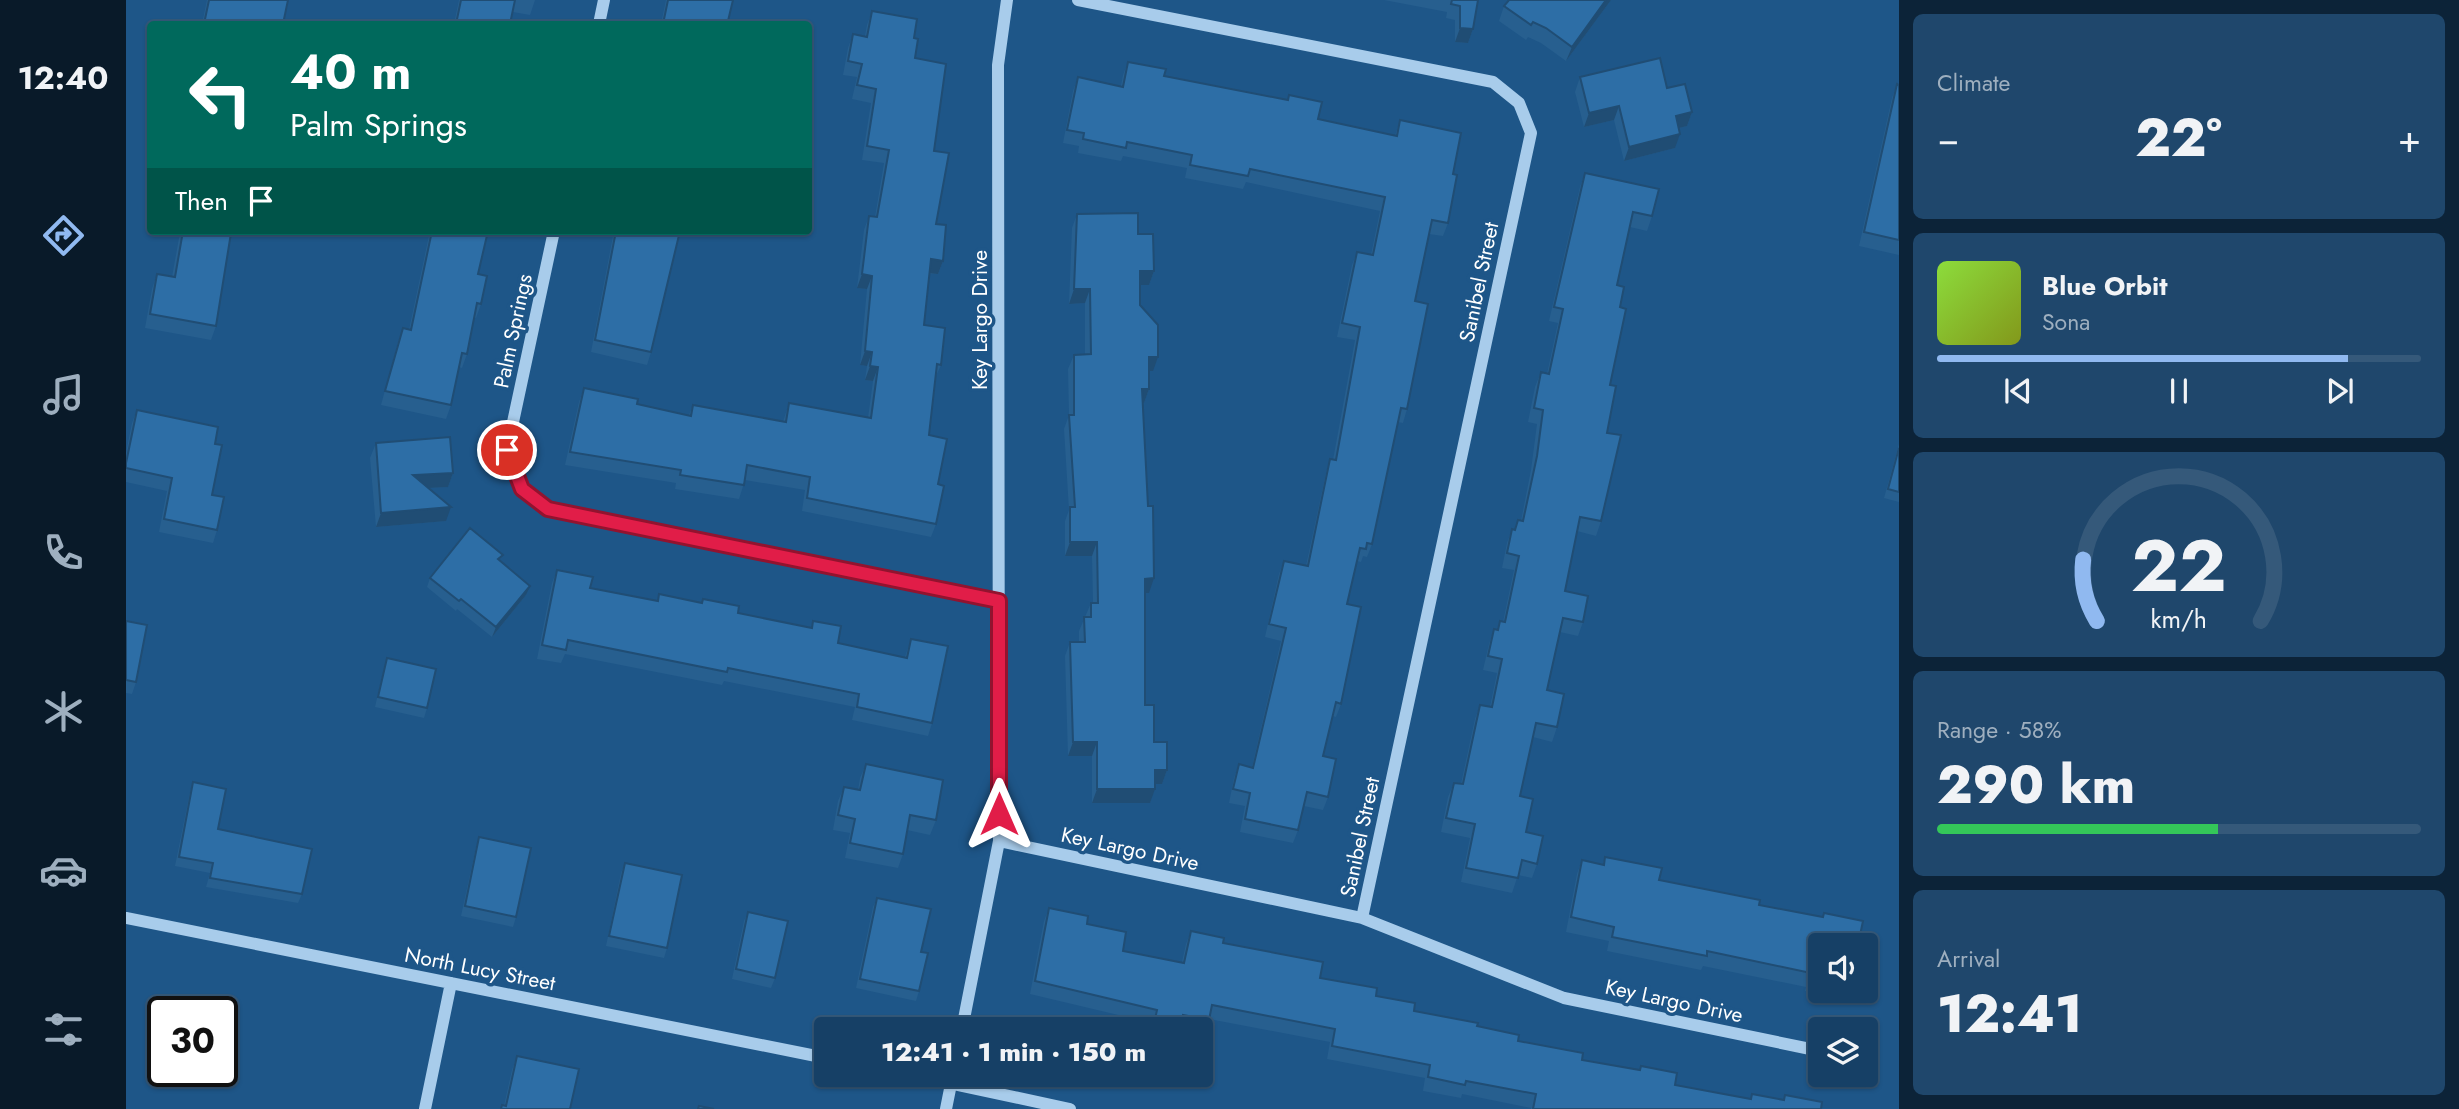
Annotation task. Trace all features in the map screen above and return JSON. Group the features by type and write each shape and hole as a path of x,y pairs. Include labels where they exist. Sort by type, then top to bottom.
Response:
{"street":[{"path":"600,21 604,0"},
{"name":"Key Largo Drive","path":"1007,0 998,65 999,841 1362,918 1564,998 1808,1049"},
{"name":"Sanibel Street","path":"1078,0 1493,82 1519,103 1531,133 1362,918"},
{"name":"Palm Springs","path":"553,235 507,450 522,489 548,509 999,601"},
{"path":"964,1017 999,841"},
{"name":"North Lucy Street","path":"126,918 814,1056"},
{"path":"425,1109 452,983"},
{"path":"946,1109 950,1087"},
{"path":"983,1087 1070,1109"}],"building":[{"path":"209,0 288,0 284,21 205,21"},
{"path":"461,0 515,0 511,21 457,21"},
{"path":"668,0 733,0 728,21 664,21"},
{"path":"1452,0 1478,0 1473,29 1460,28 1460,6 1451,4"},
{"path":"1509,0 1606,0 1572,47 1546,28 1533,22 1531,25 1504,6"},
{"path":"872,11 917,19 915,58 946,64 934,151 949,153 936,224 946,225 943,261 931,259 924,325 945,328 941,365 937,364 929,435 947,439 938,484 944,486 936,524 807,498 810,477 747,465 744,485 680,475 681,470 570,452 584,388 638,399 637,404 691,416 693,405 786,422 789,403 871,418 878,367 870,366 872,352 865,351 872,276 862,274 869,216 877,217 889,150 867,146 876,89 857,85 862,64 848,61 853,34 867,37"},
{"path":"1660,58 1667,88 1685,84 1692,112 1676,116 1680,134 1629,147 1619,106 1589,113 1580,77"},
{"path":"1128,62 1166,69 1164,76 1288,100 1289,95 1322,102 1318,119 1397,136 1400,120 1461,133 1448,223 1432,220 1415,301 1428,304 1407,409 1401,408 1372,544 1367,543 1366,549 1360,548 1347,604 1361,607 1341,704 1336,702 1323,756 1336,759 1328,797 1307,792 1298,830 1245,819 1250,793 1233,789 1239,764 1253,768 1286,628 1269,624 1284,561 1308,566 1330,459 1336,460 1360,327 1342,323 1357,252 1373,255 1385,197 1250,169 1248,176 1190,165 1192,155 1127,142 1126,148 1083,139 1084,133 1067,130 1078,77 1123,87"},
{"path":"1897,84 1899,85 1899,240 1864,232"},
{"path":"1585,173 1659,189 1652,216 1633,212 1617,285 1624,287 1620,307 1626,309 1610,385 1616,386 1607,433 1621,435 1601,521 1580,517 1565,591 1588,596 1583,622 1563,618 1547,690 1564,694 1557,727 1536,723 1520,796 1533,799 1526,832 1543,836 1537,864 1522,860 1518,878 1466,868 1475,824 1446,818 1454,783 1463,784 1480,705 1492,707 1502,659 1488,656 1494,629 1498,630 1500,621 1505,622 1519,556 1507,553 1512,529 1515,530 1518,520 1523,521 1537,456 1543,410 1534,408 1541,372 1549,374 1563,309 1554,307"},
{"path":"1138,213 1138,234 1153,234 1154,271 1140,271 1140,305 1158,325 1158,357 1149,357 1149,389 1142,389 1148,506 1153,506 1154,578 1145,579 1145,705 1154,705 1154,742 1167,742 1167,770 1155,770 1155,789 1097,789 1097,742 1073,742 1070,642 1085,642 1084,617 1091,617 1091,603 1098,603 1097,542 1070,542 1070,507 1075,507 1069,415 1074,415 1074,355 1091,354 1090,289 1074,289 1077,214"},
{"path":"182,235 231,235 216,326 150,314 157,274 175,277"},
{"path":"431,235 487,235 478,274 487,276 481,304 477,303 467,354 462,353 451,405 385,391 403,328 411,330"},
{"path":"615,235 679,235 651,352 595,340"},
{"path":"137,410 218,427 215,444 222,445 212,495 224,497 217,530 164,519 172,478 126,468"},
{"path":"450,437 453,473 413,475 451,507 381,513 376,443"},
{"path":"1899,448 1899,492 1888,489"},
{"path":"470,528 503,555 498,559 530,586 496,627 430,578"},
{"path":"557,570 593,577 590,588 658,601 659,594 702,603 703,599 739,606 738,613 812,628 813,621 841,626 838,643 907,658 911,639 948,646 932,723 857,707 859,694 728,668 727,672 568,640 566,650 542,645"},
{"path":"126,621 147,625 136,682 126,680"},
{"path":"387,658 436,669 427,708 378,697"},
{"path":"866,764 943,780 936,820 910,815 903,854 850,843 855,819 838,815 844,787 860,790"},
{"path":"193,782 226,789 218,829 312,849 302,894 210,878 213,863 179,857"},
{"path":"479,837 531,848 516,917 465,906"},
{"path":"1605,857 1662,868 1659,880 1760,900 1759,905 1823,917 1824,913 1863,921 1860,933 1808,933 1808,972 1707,951 1707,956 1612,937 1614,927 1571,917 1582,860 1604,865"},
{"path":"625,863 682,875 667,948 609,936"},
{"path":"877,898 931,909 921,952 928,953 919,991 860,979"},
{"path":"1049,908 1088,916 1087,924 1126,932 1123,951 1184,963 1191,931 1224,938 1223,943 1323,962 1320,978 1377,988 1376,996 1415,1003 1414,1011 1478,1023 1477,1026 1519,1035 1518,1041 1583,1053 1582,1060 1677,1073 1675,1085 1751,1099 1752,1094 1784,1100 1785,1095 1822,1102 1821,1109 1533,1109 1536,1094 1466,1081 1465,1085 1428,1077 1430,1065 1332,1046 1335,1029 1212,1005 1210,1017 1156,1017 1157,1010 1035,981"},
{"path":"748,912 788,921 775,978 736,969"},
{"path":"517,1056 579,1069 570,1109 501,1109 502,1105 506,1106"}],"route":[{"path":"507,450 522,489 548,509 999,601 999,814"}]}
